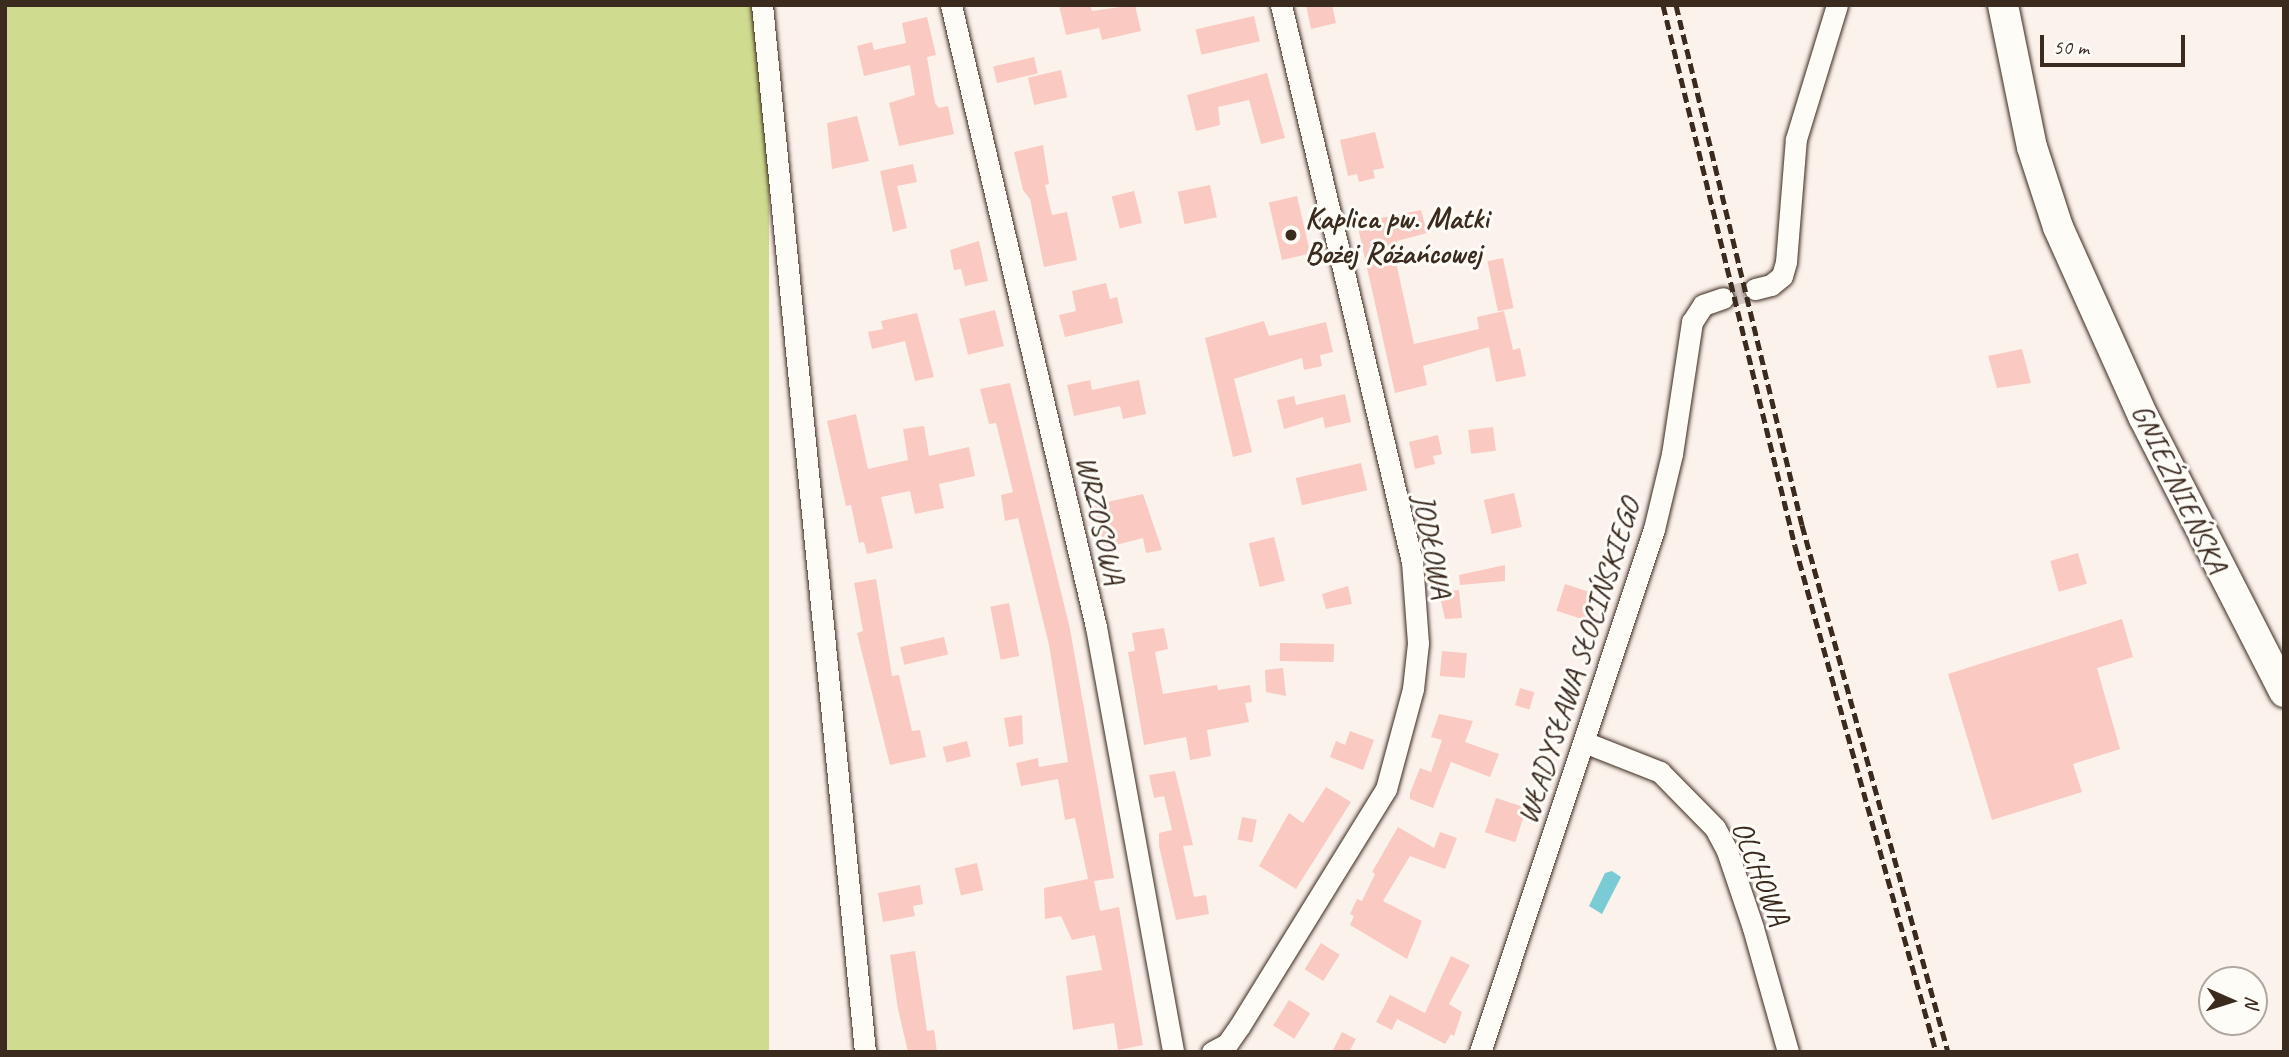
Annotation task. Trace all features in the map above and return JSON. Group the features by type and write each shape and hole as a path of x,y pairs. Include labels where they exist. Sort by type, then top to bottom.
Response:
{"main road":[{"name":"GNIEŹNIEŃSKA","path":"2003,5 2032,147 2058,227 2085,279 2144,418 2284,692"},
{"name":"GNIEŹNIEŃSKA","path":"2024,5 2085,279"}],"street":[{"path":"762,5 865,1052"},
{"name":"WRZOSOWA","path":"951,5 1096,626 1174,1052"},
{"name":"JODŁOWA","path":"1212,1052 1227,1044 1239,1027 1386,789 1413,689 1418,643 1412,562 1281,5"},
{"path":"1755,289 1771,285 1782,276 1786,262 1796,139 1837,5"},
{"name":"WŁADYSŁAWA SŁOCIŃSKIEGO","path":"1480,1052 1663,495 1692,321 1703,305 1723,298"},
{"name":"OLCHOWA","path":"1584,742 1660,772 1715,828 1749,916 1788,1052"}],"green space":[{"path":"5,5 769,5 769,1052 5,1052"}],"water":[{"path":"1612,871 1621,877 1602,914 1589,906 1605,873"}],"building":[{"path":"1059,5 1090,5 1092,11 1135,5 1141,31 1102,40 1099,28 1066,35"},
{"path":"1306,5 1332,5 1336,23 1311,29"},
{"path":"1254,16 1260,41 1201,55 1196,29"},
{"path":"927,17 936,55 927,57 935,103 939,108 948,106 954,134 899,146 889,103 915,95 910,65 864,76 857,46 872,42 874,50 906,43 902,23"},
{"path":"1034,57 1038,74 997,83 993,66"},
{"path":"1061,70 1067,97 1034,105 1028,78"},
{"path":"1267,73 1285,138 1261,144 1249,100 1218,107 1220,125 1196,131 1187,95"},
{"path":"857,116 869,161 832,169 827,123"},
{"path":"1375,132 1384,168 1373,170 1375,178 1359,182 1357,174 1348,176 1340,140"},
{"path":"1043,145 1049,184 1045,185 1052,215 1067,212 1077,260 1044,267 1030,199 1023,190 1014,152"},
{"path":"913,164 917,182 897,186 907,228 893,232 880,171"},
{"path":"1210,185 1217,217 1185,224 1178,192"},
{"path":"1134,191 1142,223 1120,229 1112,197"},
{"name":"Kaplica pw. Matki Bożej Różańcowej","path":"1297,196 1310,253 1282,260 1269,203"},
{"path":"1421,210 1427,233 1397,241 1402,261 1396,262 1414,344 1479,329 1477,317 1504,311 1513,350 1520,348 1526,376 1496,382 1489,347 1423,366 1427,385 1395,393 1357,223"},
{"path":"979,241 988,281 965,286 961,269 954,270 950,250"},
{"path":"1503,258 1514,308 1498,311 1487,261"},
{"path":"1106,283 1110,299 1117,297 1123,323 1065,337 1059,315 1076,311 1072,291"},
{"path":"995,310 1004,346 968,355 959,319"},
{"path":"917,313 934,377 915,381 905,341 872,349 868,332 883,329 881,321"},
{"path":"1264,321 1269,336 1326,322 1333,352 1320,355 1322,366 1304,370 1302,358 1234,379 1252,452 1233,457 1205,338"},
{"path":"2022,349 2031,383 1997,388 1988,356"},
{"path":"1090,380 1092,390 1139,380 1146,414 1123,419 1120,406 1074,416 1067,385"},
{"path":"1010,383 1070,629 1114,878 1094,881 1100,911 1119,907 1143,1045 1118,1050 1114,1023 1073,1030 1066,976 1102,970 1095,935 1072,940 1061,916 1045,919 1044,888 1088,879 1075,818 1065,820 1058,779 1021,786 1016,763 1038,758 1039,767 1068,762 1049,645 1018,518 1005,521 1001,495 1013,492 996,423 989,424 980,389"},
{"path":"1345,394 1351,422 1325,428 1323,417 1284,429 1277,400 1294,396 1296,405"},
{"path":"856,414 868,469 908,460 903,429 924,426 929,456 969,447 975,476 939,484 944,508 915,514 910,491 881,497 893,548 867,554 864,542 859,543 851,505 846,506 827,421"},
{"path":"1493,427 1496,451 1471,454 1468,430"},
{"path":"1438,435 1442,454 1433,456 1435,464 1415,469 1409,442"},
{"path":"1361,463 1367,490 1302,505 1296,478"},
{"path":"1514,493 1522,527 1492,534 1484,500"},
{"path":"1143,494 1162,550 1146,553 1143,538 1104,548 1094,505"},
{"path":"1274,537 1285,581 1260,587 1249,543"},
{"path":"2078,553 2087,584 2059,592 2050,561"},
{"path":"1505,565 1505,581 1460,585 1459,575"},
{"path":"876,579 892,676 899,675 912,731 920,730 926,757 890,765 857,633 863,631 854,583"},
{"path":"1565,584 1595,594 1587,621 1556,611"},
{"path":"1348,586 1352,604 1326,609 1322,594"},
{"path":"1459,590 1462,618 1445,619 1439,592"},
{"path":"1009,603 1019,656 1001,660 990,607"},
{"path":"2122,619 2133,657 2097,668 2120,749 2073,764 2082,792 1992,820 1948,674"},
{"path":"1164,628 1168,649 1155,652 1163,694 1217,685 1218,690 1250,685 1252,702 1245,703 1249,722 1207,730 1211,756 1190,760 1186,737 1144,745 1128,652 1135,651 1132,633"},
{"path":"944,637 948,655 904,665 900,647"},
{"path":"1280,643 1334,644 1334,662 1280,661"},
{"path":"1442,651 1467,653 1465,678 1440,676"},
{"path":"1283,668 1286,696 1266,692 1265,670"},
{"path":"1520,688 1534,692 1529,709 1515,705"},
{"path":"1439,714 1473,721 1465,742 1499,754 1490,777 1451,762 1433,808 1410,799 1410,793 1420,768 1431,772 1442,740 1431,737"},
{"path":"1022,715 1023,744 1009,747 1004,718"},
{"path":"1350,731 1374,740 1363,770 1330,757 1336,741 1345,745"},
{"path":"967,741 971,757 947,763 943,747"},
{"path":"1175,771 1193,845 1183,846 1194,897 1206,895 1209,914 1176,920 1159,846 1159,833 1172,830 1164,796 1154,798 1149,775"},
{"path":"1326,787 1351,802 1296,889 1259,866 1289,813 1303,823"},
{"path":"1496,798 1526,808 1515,842 1485,832"},
{"path":"1242,817 1257,820 1252,842 1238,840"},
{"path":"1398,827 1434,848 1440,832 1457,838 1445,869 1410,856 1383,901 1422,921 1407,959 1350,925 1354,916 1350,914 1357,899 1362,901 1375,874 1372,872"},
{"path":"977,863 983,890 961,895 955,868"},
{"path":"920,885 923,904 913,906 915,916 883,922 878,893"},
{"path":"1321,943 1340,955 1323,981 1305,969"},
{"path":"915,951 927,1031 934,1030 937,1052 908,1052 898,1009 890,955"},
{"path":"1451,956 1470,965 1449,1004 1462,1012 1454,1036 1451,1034 1445,1044 1397,1019 1392,1030 1376,1022 1390,995 1425,1013"},
{"path":"1289,1000 1310,1013 1294,1039 1273,1025"},
{"path":"1342,1032 1356,1039 1349,1052 1332,1052"}],"tunnel":[{"path":"1723,298 1755,289"}],"railway":[{"path":"1663,5 1795,546 1936,1052"},
{"path":"1676,5 1802,525 1948,1052"}],"place":[{"name":"Kaplica pw. Matki Bożej Różańcowej","path":"1291,235"}]}
